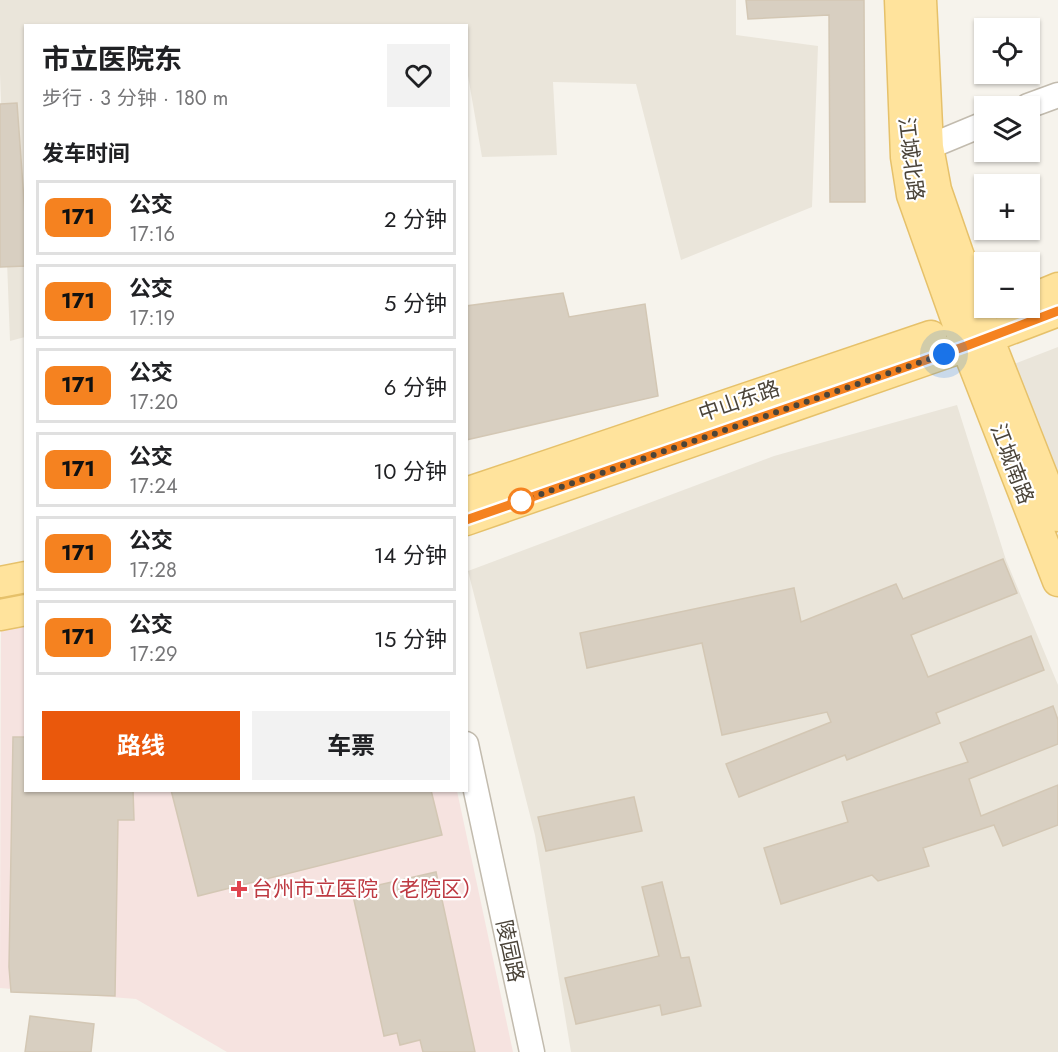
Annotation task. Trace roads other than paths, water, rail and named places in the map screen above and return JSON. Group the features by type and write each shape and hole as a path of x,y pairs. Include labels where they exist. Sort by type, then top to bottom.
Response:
{"main road":[{"name":"江城北路","path":"900,0 917,152 936,190 973,333"},
{"name":"江城北路","path":"917,152 921,0"},
{"path":"1040,295 1058,288"},
{"name":"中山东路","path":"468,492 973,333 1058,311"},
{"name":"中山东路","path":"468,519 973,333 995,318"},
{"name":"江城南路","path":"973,333 1058,516"},
{"name":"江城南路","path":"973,333 1058,581"},
{"path":"0,582 24,578"},
{"path":"0,615 24,610"}],"street":[{"path":"1040,102 1058,95"},
{"path":"917,152 974,128"},
{"name":"陵园路","path":"468,753 532,1052"}],"place":[{"name":"台州市立医院（老院区）","path":"239,889"}]}
